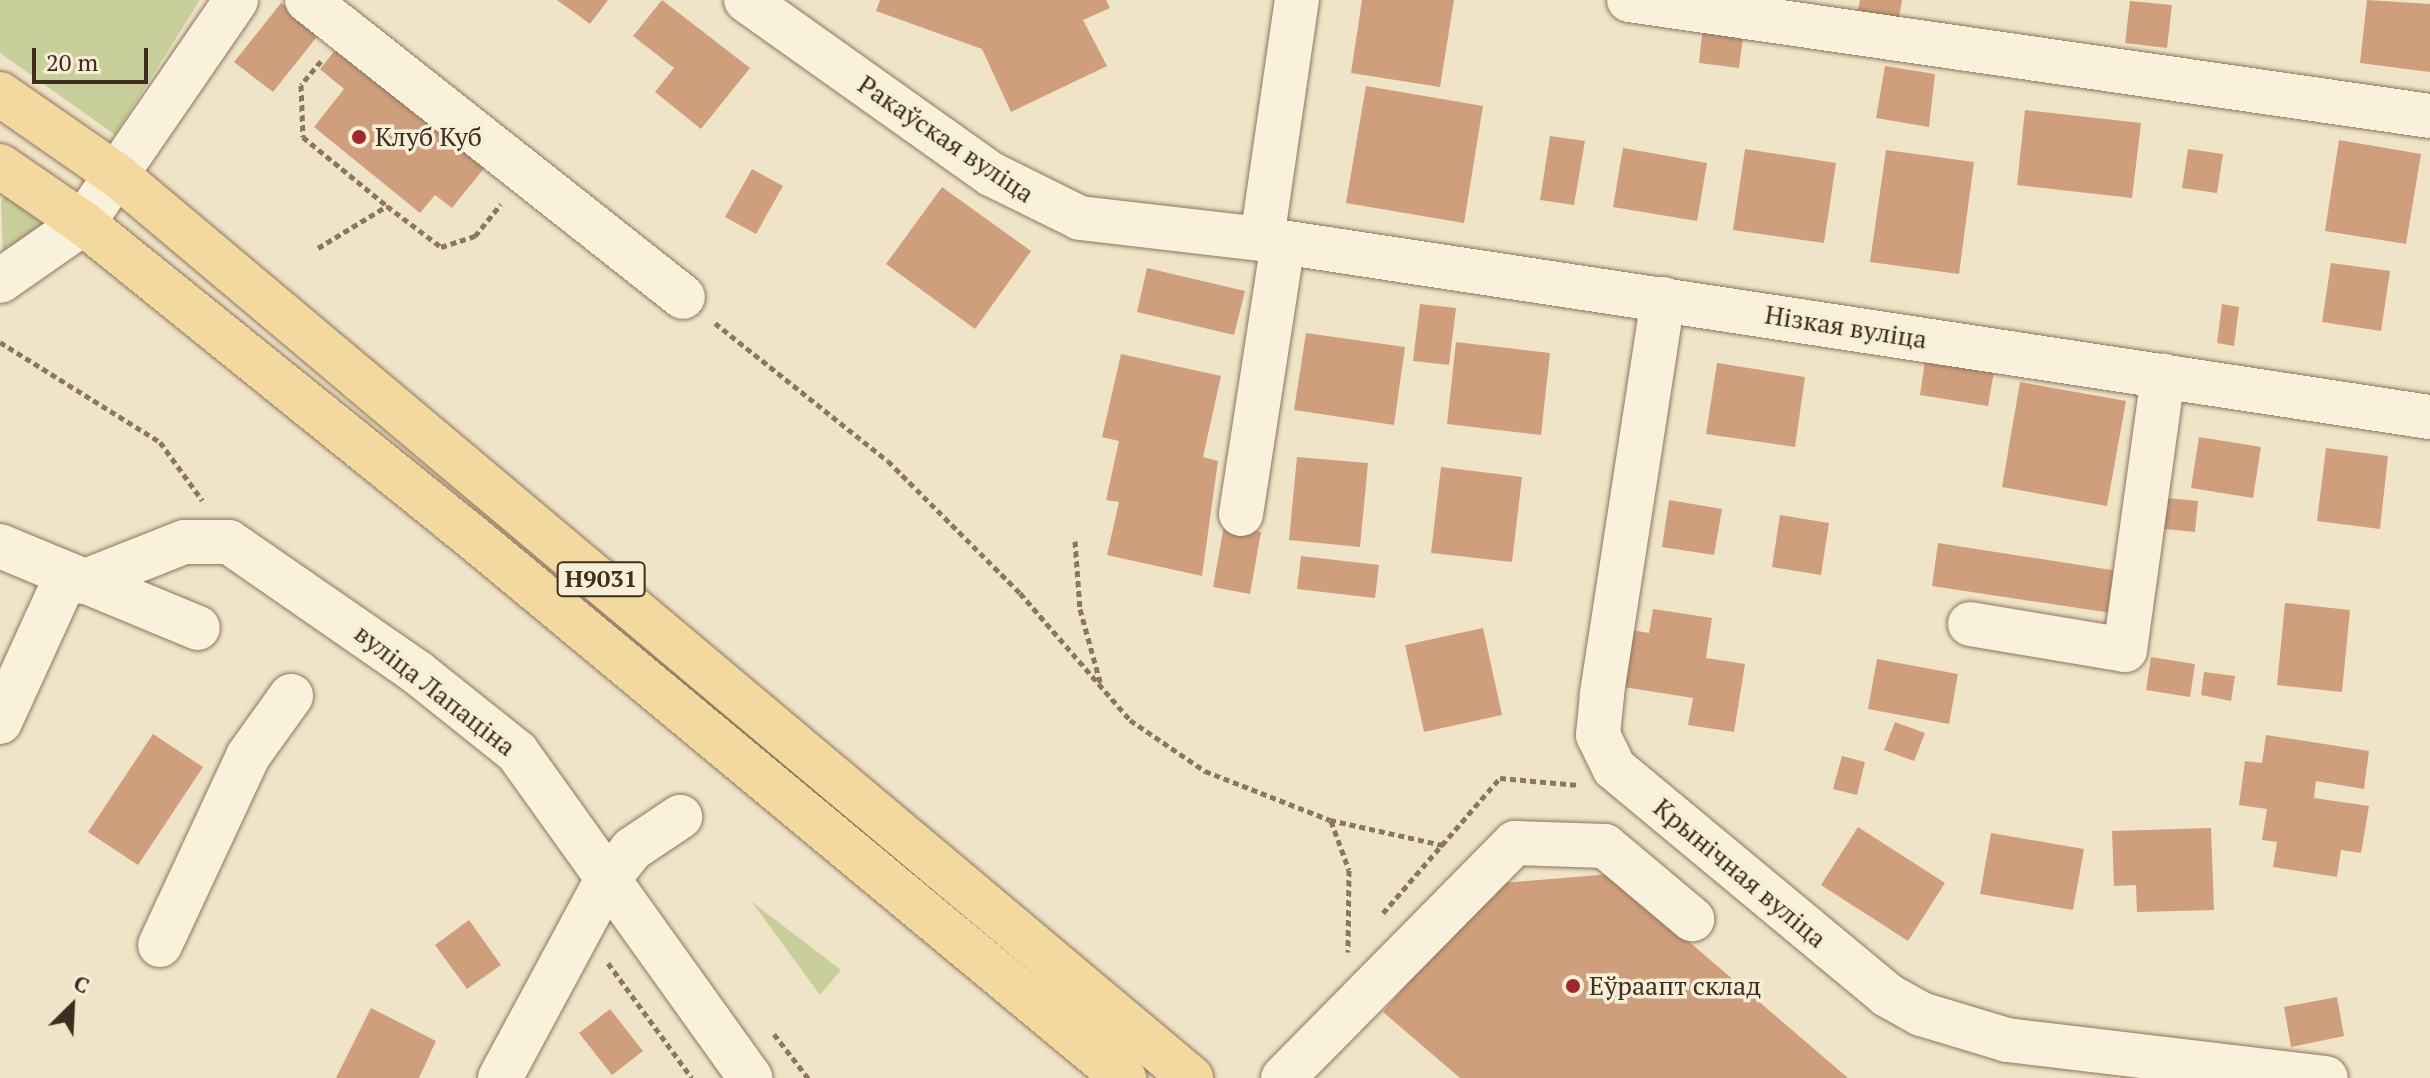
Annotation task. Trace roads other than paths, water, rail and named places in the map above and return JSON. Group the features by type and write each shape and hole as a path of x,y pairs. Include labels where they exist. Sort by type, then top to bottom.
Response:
{"main road":[{"name":"Н9031","path":"0,94 118,176 1191,1078"},
{"name":"Н9031","path":"0,166 83,223 1124,1078"}],"street":[{"path":"0,281 83,223 236,0"},
{"path":"307,0 683,297"},
{"name":"Ракаўская вуліца","path":"746,0 1042,205 1080,218 1272,240"},
{"path":"1241,514 1297,0"},
{"path":"1629,0 2430,116"},
{"name":"Нізкая вуліца","path":"1272,240 2430,417"},
{"name":"Крынічная вуліца","path":"1663,299 1598,735 1624,777 1887,995 1921,1014 2007,1040 2326,1078"},
{"path":"1970,624 2125,650 2163,376"},
{"name":"вуліца Лапаціна","path":"75,579 184,542 229,542 517,752 596,901 750,1078"},
{"path":"0,546 198,628"},
{"path":"0,722 75,579"},
{"path":"160,945 248,756 291,696"},
{"path":"1605,846 1624,777"},
{"path":"500,1078 596,901 632,849 680,817"},
{"path":"1283,1078 1515,843 1605,846 1692,919"}],"place":[{"name":"Клуб Куб","path":"359,137"},
{"name":"Еўраапт склад","path":"1573,986"}]}
